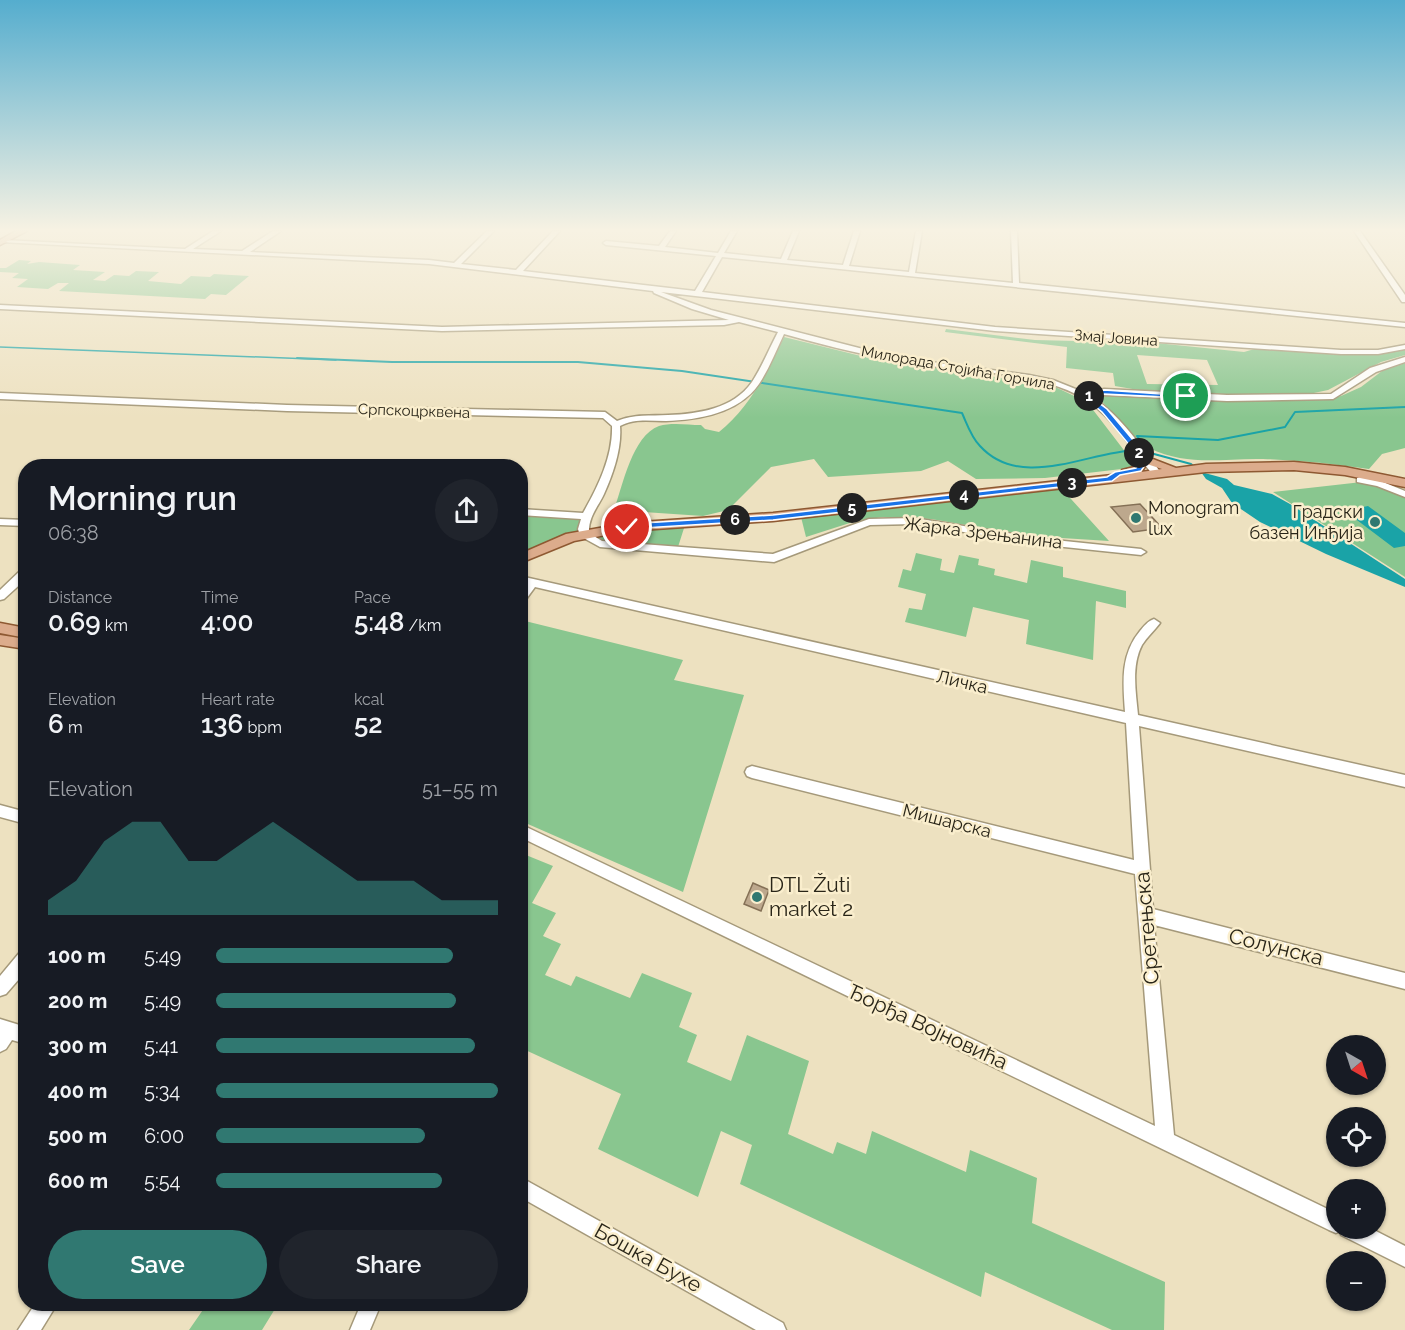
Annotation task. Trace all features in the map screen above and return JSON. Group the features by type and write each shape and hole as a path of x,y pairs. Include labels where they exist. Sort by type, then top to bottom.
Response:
{"main road":[{"path":"1109,479 1118,473 1138,469 1142,456 1163,467 1180,471"},
{"path":"528,556 584,534 648,525 773,517 1193,469 1294,466 1353,473 1405,483"},
{"path":"0,628 18,631"},
{"path":"0,640 18,643"}],"street":[{"name":"Милорада Стојића Горчила","path":"660,293 680,303 877,356 1044,380 1087,397"},
{"name":"Змај Јовина","path":"699,293 911,320 1054,334 1311,351 1367,352 1405,347"},
{"path":"1102,293 1405,325"},
{"path":"0,307 442,329 724,323 739,320"},
{"path":"584,534 583,526 599,493 610,458 617,432 616,425 630,418 685,417 741,398 752,388 782,331"},
{"path":"1087,397 1104,392 1227,398 1332,396 1347,389 1373,370 1405,359"},
{"name":"Српскоцрквена","path":"0,396 287,408 605,415 616,425"},
{"path":"1087,397 1104,411 1156,474"},
{"path":"1360,480 1380,484 1405,494"},
{"path":"528,512 587,516"},
{"name":"Жарка Зрењанина","path":"584,534 592,541 605,545 774,558 869,522 914,521 1045,542 1141,552"},
{"path":"0,522 18,523"},
{"path":"0,596 18,579"},
{"name":"Личка","path":"528,581 1405,781"},
{"name":"Сретењска","path":"1154,623 1140,636 1129,661 1142,869 1165,1139"},
{"name":"Мишарска","path":"752,772 1142,869"},
{"path":"0,811 18,816"},
{"name":"Ђорђа Војновића","path":"528,834 1326,1218"},
{"name":"Солунска","path":"1146,915 1405,981"},
{"path":"0,988 18,967"},
{"name":"Бошка Бухе","path":"528,1190 776,1330"},
{"path":"1370,1239 1405,1257"},
{"path":"28,1330 42,1311"},
{"path":"360,1330 368,1311"}],"green space":[{"path":"97,293 228,293 226,295 211,294 205,299"},
{"path":"946,329 1035,340 1156,343 1244,352 1258,348 1381,353 1405,348 1405,355 1381,362 1328,390 1309,394 1247,396 1150,392 1115,386 1113,373 1066,368 1067,347 945,332","holes":["1137,355 1207,360 1218,385 1147,384"]},
{"path":"784,337 865,357 1053,386 1087,402 1133,462 1130,468 1045,478 976,479 948,461 921,471 828,477 814,459 771,467 728,510 703,516 614,510 635,450 650,431 659,426 675,424 701,425 705,429 719,432 749,400"},
{"path":"1405,363 1405,448 1382,454 1369,469 1276,460 1178,458 1142,444 1097,396 1107,394 1232,401 1327,399 1341,396 1361,387 1382,371"},
{"path":"1362,482 1405,496 1405,577 1273,492"},
{"path":"1062,489 1109,541 1030,536 931,519 883,517 856,521 806,537 801,517"},
{"path":"528,512 587,516 584,534 528,554"},
{"path":"685,525 678,547 621,544 593,535"},
{"path":"916,553 942,559 940,570 954,573 959,555 979,559 978,565 995,569 994,575 1027,583 1031,560 1063,567 1063,577 1126,591 1126,608 1096,601 1093,660 1026,644 1029,620 973,607 966,637 905,622 909,608 922,610 926,594 898,587 903,569 911,571"},
{"path":"528,622 683,660 674,680 744,695 683,892 528,824"},
{"path":"528,856 553,866 532,903 556,913 543,936 561,944 545,975 571,986 576,976 630,998 642,973 692,993 679,1027 697,1035 687,1062 731,1081 747,1035 809,1061 788,1134 833,1154 837,1142 866,1154 872,1131 966,1172 970,1150 1037,1178 1032,1223 1165,1282 1164,1330 1112,1330 985,1272 981,1297 740,1184 752,1145 721,1131 698,1197 598,1149 621,1094 528,1051"},
{"path":"202,1311 274,1311 262,1330 189,1330"}],"water":[{"path":"1201,472 1227,479 1234,485 1272,494 1290,504 1405,579 1405,587 1326,554 1260,522 1232,503 1222,488 1206,479"},
{"name":"Градски базен Инђија","path":"1368,506 1405,533 1405,546 1394,548 1345,511"}],"building":[{"name":"Monogram lux","path":"1140,504 1162,528 1133,532 1111,507"},
{"name":"DTL Žuti market 2","path":"753,883 769,890 761,911 744,904"}],"waterway":[{"path":"0,347 336,360"},
{"path":"297,358 392,362 578,362 682,371 962,413 980,446 996,459 1015,466 1034,468 1055,466 1136,450"},
{"path":"1147,450 1137,436 1218,440 1285,427 1295,412 1405,407"},
{"path":"1143,451 1191,464 1196,468"}],"place":[{"name":"Monogram lux","path":"1136,518"},
{"name":"Градски базен Инђија","path":"1375,522"},
{"name":"DTL Žuti market 2","path":"757,897"}],"route":[{"path":"627,527 773,517 1109,479 1118,473 1138,469 1145,459 1104,411 1087,397 1104,392 1186,396"}]}
